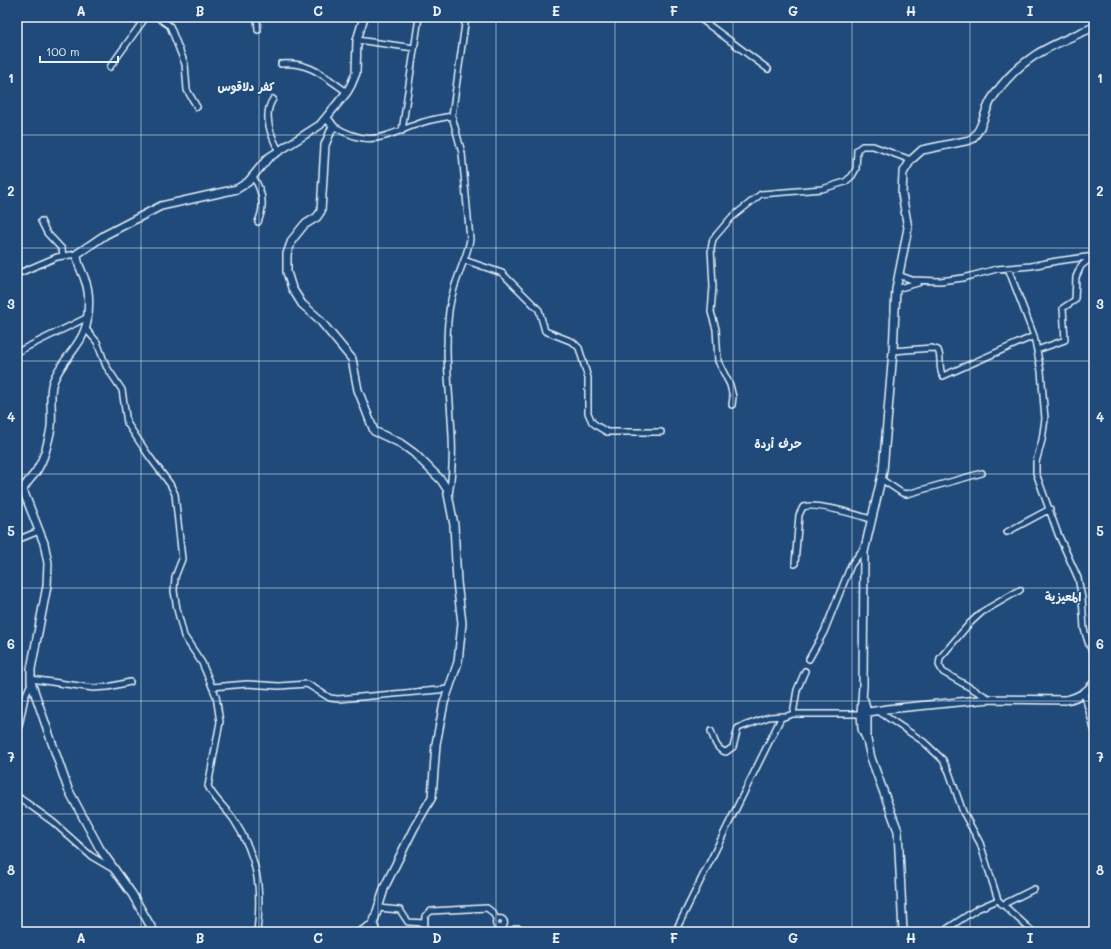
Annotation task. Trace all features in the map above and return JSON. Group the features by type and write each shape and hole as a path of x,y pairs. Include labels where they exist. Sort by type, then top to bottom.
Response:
{"main road":[{"path":"154,932 97,843 68,789 31,680 48,574 47,553 23,490 37,471 44,457 53,416 51,394 53,380 86,329 88,317 87,287 78,266 77,254 105,235 161,206 227,193 243,186 253,177 262,164 279,151 313,131 327,118 352,86 356,73 357,40 364,17"},
{"path":"903,932 898,831 876,773 867,740 862,729 864,713 863,583 866,545 881,480 893,351 896,289 908,228 901,185 903,173 911,160 922,150 970,140 974,137 979,131 988,104 1001,86 1019,67 1044,48 1094,27"},
{"path":"327,118 333,126 325,145 321,211 317,218 295,234 289,246 286,262 289,279 302,304 318,318 352,359 358,390 374,431 400,443 414,453 442,480 449,495 454,526 457,582 462,623 458,662 449,689 436,744 432,797 385,886 373,924 376,932"},
{"path":"864,713 990,699 1066,700 1076,698 1084,694 1094,683"},
{"path":"360,932 373,924"}],"street":[{"path":"110,67 146,17"},
{"path":"157,17 168,23 172,28 185,64 187,90 197,107"},
{"path":"257,17 258,30"},
{"path":"402,131 419,17"},
{"path":"449,495 453,472 454,453 447,371 448,321 450,300 470,239 461,149 452,116 466,17"},
{"path":"698,17 768,69"},
{"path":"357,40 414,48"},
{"path":"281,64 296,63 306,66 347,92"},
{"path":"273,99 269,108 269,128 279,151"},
{"path":"333,126 349,135 363,138 393,135 418,124 452,116"},
{"path":"732,405 733,397 730,385 718,360 716,329 711,312 713,286 711,249 716,236 731,218 761,194 822,189 845,182 854,172 858,150 862,146 873,146 911,160"},
{"path":"253,177 259,186 262,197 262,213 258,222"},
{"path":"41,221 47,234 62,249 63,256"},
{"path":"17,274 63,256 77,254"},
{"path":"896,289 929,282 963,278 987,271 1093,257"},
{"path":"1037,350 1065,340 1063,308 1075,300 1076,277 1081,266 1093,257"},
{"path":"464,260 502,273 539,310 545,331 573,342 579,348 588,378 588,413 592,422 607,432 661,432"},
{"path":"1008,268 1034,336 1042,371 1045,419 1042,440 1036,462 1036,473 1078,578 1082,598 1084,629 1094,655"},
{"path":"898,275 912,280 929,282"},
{"path":"17,352 88,317"},
{"path":"86,329 97,342 106,366 122,390 127,423 148,456 170,484 175,494 182,559 175,576 174,591 177,609 184,636 202,663 212,687 217,703 220,728 208,786 234,820 253,856 259,884 257,932"},
{"path":"893,351 932,348 938,350 940,355 941,373 943,376 1034,336"},
{"path":"881,480 902,493 907,494 982,473"},
{"path":"795,564 799,515 804,507 809,505 837,510 871,519"},
{"path":"1007,532 1050,509"},
{"path":"17,540 39,531"},
{"path":"809,659 824,632 851,566 866,545"},
{"path":"990,699 943,672 939,665 940,658 952,642 982,612 1020,590"},
{"path":"793,714 797,690 805,671"},
{"path":"17,736 20,708 31,680 93,688 108,687 130,682"},
{"path":"212,687 247,684 274,686 307,684 330,698 338,699 449,689"},
{"path":"1084,694 1094,729"},
{"path":"878,711 924,742 946,765 962,812 980,843 1000,903 1033,932"},
{"path":"711,731 718,748 721,751 726,752 733,747 738,728 769,717 793,714 864,713"},
{"path":"675,932 777,724 783,716"},
{"path":"17,796 53,822 90,856 115,870"},
{"path":"942,932 977,909 1000,903 1034,889"},
{"path":"378,908 400,910 408,922 425,923"},
{"path":"424,932 426,914 431,911 486,908 492,912 497,920 500,919 504,922 504,925 500,930"},
{"path":"507,932 518,928"}],"district":[{"name":"كفر دلاقوس","path":"246,86"},
{"name":"حرف أردة","path":"778,443"},
{"name":"المعيزية","path":"1063,596"}]}
